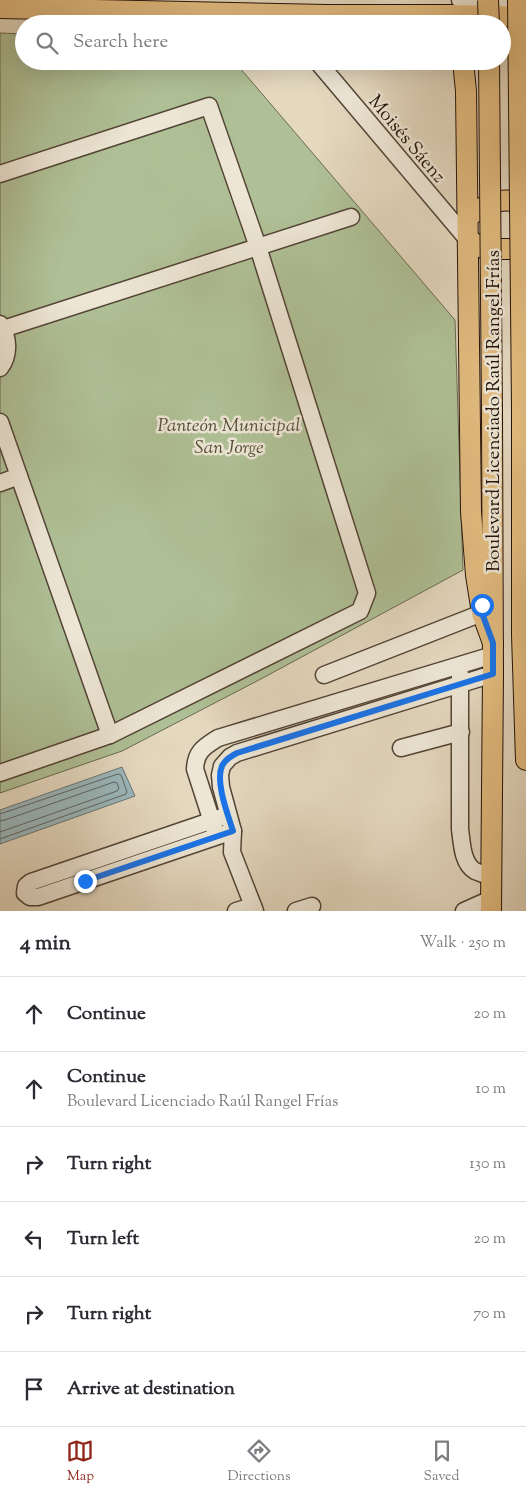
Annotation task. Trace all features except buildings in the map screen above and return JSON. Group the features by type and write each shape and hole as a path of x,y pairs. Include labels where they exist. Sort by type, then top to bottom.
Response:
{"main road":[{"path":"488,0 488,15"},
{"name":"Boulevard Licenciado Raúl Rangel Frías","path":"518,0 526,760"},
{"path":"0,8 197,15"},
{"path":"328,15 452,10 505,15"},
{"path":"511,16 526,17"},
{"path":"464,70 466,91 471,512 476,575 482,613 493,657"},
{"name":"Boulevard Licenciado Raúl Rangel Frías","path":"489,70 493,657 491,905"},
{"path":"468,231 479,210 489,204 505,199 526,204"},
{"path":"468,231 485,249 510,249 526,246"}],"street":[{"path":"452,10 526,1"},
{"name":"Moisés Sáenz","path":"325,70 468,231"},
{"path":"0,174 209,106 258,247 367,594 360,611 110,735 0,773"},
{"path":"0,368 7,352 7,340 2,327 350,217"},
{"path":"0,422 110,735"},
{"path":"0,482 19,476"},
{"path":"324,675 482,613"},
{"path":"236,911 254,908 232,852 214,829 196,768 196,759 203,748 218,738 460,665 493,657"},
{"path":"232,852 233,831 221,787 220,775 222,766 230,757 237,753 460,684 493,657"},
{"path":"460,665 460,829 462,844 470,866 475,871 491,877"},
{"path":"401,748 461,732"},
{"path":"228,815 214,829 38,897 30,897 25,893 26,886 31,882 214,829 233,831"},
{"path":"464,911 491,905"},
{"path":"296,911 312,906"}],"green space":[{"name":"Panteón Municipal San Jorge","path":"0,33 15,34 15,70 242,70 455,320 463,570 259,680 122,751 0,793"}],"water":[{"path":"122,767 135,796 0,844 0,810"}],"route":[{"path":"85,881 233,831 221,787 220,775 222,766 230,757 237,753 493,674 493,643 482,613 482,605"}]}
